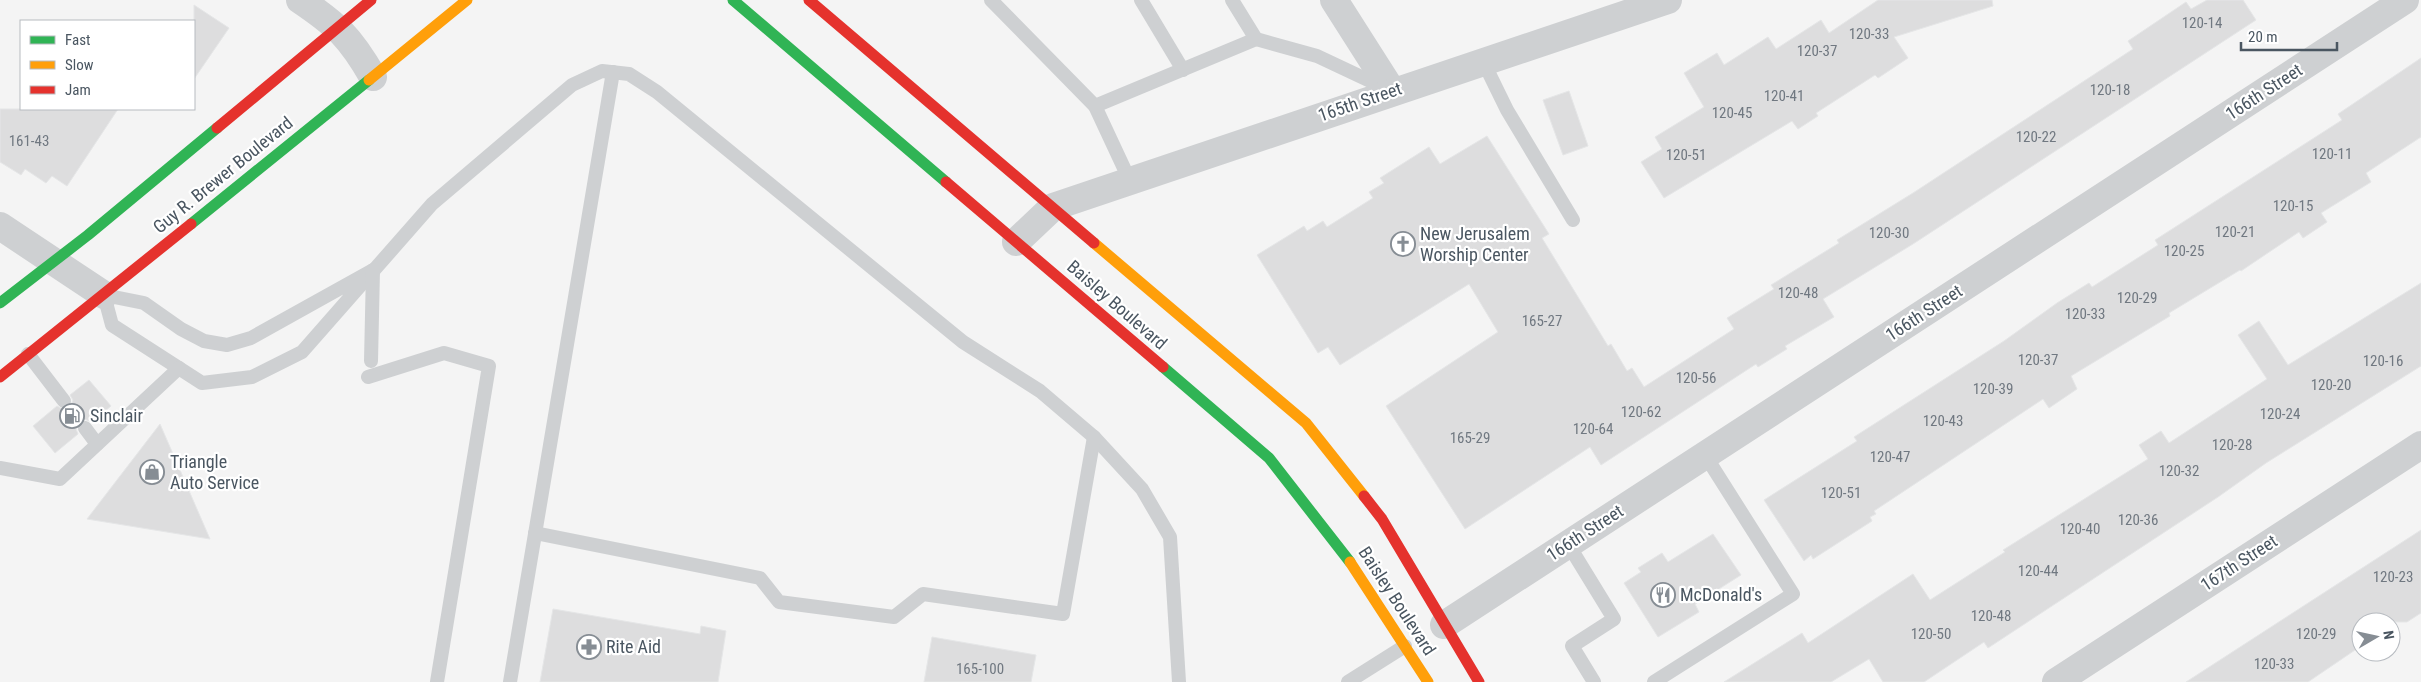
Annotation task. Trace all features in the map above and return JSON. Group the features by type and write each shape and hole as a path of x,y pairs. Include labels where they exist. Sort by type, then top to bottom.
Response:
{"main road":[{"path":"0,303 371,0"},
{"name":"Guy R. Brewer Boulevard","path":"0,377 104,295 467,0"},
{"name":"Baisley Boulevard","path":"733,0 1269,458 1341,548 1409,644 1428,682"},
{"name":"Baisley Boulevard","path":"816,2 1053,208 1306,423 1382,519 1440,627 1479,682"}],"street":[{"path":"300,0 338,27 357,49 373,77"},
{"path":"1334,0 1392,91"},
{"name":"165th Street","path":"1053,208 1392,91 1668,0"},
{"name":"166th Street","path":"1440,627 2405,0"},
{"path":"1016,242 1053,208"},
{"path":"0,226 104,295"},
{"name":"167th Street","path":"2056,682 2421,444"}],"lane":[{"path":"991,0 1095,106 1130,181"},
{"path":"1141,0 1183,70"},
{"path":"1232,0 1256,39"},
{"path":"1095,106 1256,39 1317,56 1392,91"},
{"path":"1483,61 1507,110 1573,220"},
{"path":"373,270 251,338 226,345 204,341 181,329 144,303 104,295 112,325 202,383 252,377 302,352 432,204 572,85 602,71 629,74 658,92 963,342 1040,391 1094,437 1142,490 1170,536 1179,682"},
{"path":"510,682 613,72"},
{"path":"370,361 373,270"},
{"path":"368,377 444,353 489,366 436,682"},
{"path":"28,354 64,401"},
{"path":"0,468 60,479 179,368"},
{"path":"85,428 97,444"},
{"path":"536,532 760,578 779,602 894,617 923,594 1063,614 1094,437"},
{"path":"1654,682 1793,594 1705,455"},
{"path":"1568,544 1614,619 1572,646 1594,682"},
{"path":"1348,682 1409,644"}],"building":[{"path":"1878,0 1992,0 1993,6 1894,37 1908,58 1878,78 1875,75 1816,113 1818,116 1798,129 1792,121 1664,198 1641,162 1662,149 1655,137 1704,107 1684,73 1717,53 1724,65 1768,37 1776,49 1821,20 1829,33"},
{"path":"2207,0 2243,0 2256,20 1913,244 1823,299 1834,317 1785,346 1787,349 1758,367 1756,364 1601,465 1590,447 1465,529 1386,406 1498,332 1469,284 1340,365 1328,347 1318,353 1257,255 1304,226 1307,231 1323,221 1327,227 1373,198 1369,192 1384,183 1380,178 1429,147 1440,164 1487,136 1549,234 1542,238 1608,346 1611,344 1627,371 1632,368 1644,387 1734,329 1727,318 1774,289 1771,285 1839,243 1837,240 1913,193 2133,49 2128,41 2186,2 2191,9"},
{"path":"194,5 229,28 195,78 195,20"},
{"path":"2421,58 2421,137 2366,173 2371,182 2321,213 2327,222 2303,238 2299,232 2241,271 2169,313 2170,316 2071,376 2077,389 2049,408 2043,399 1874,511 1876,514 1870,517 1872,521 1813,559 1811,555 1804,561 1764,500 1857,441 1854,437 2004,341 2057,303 2089,283 2092,287 2158,245 2155,240 2342,120 2338,114"},
{"path":"1569,91 1588,146 1563,155 1543,100"},
{"path":"0,109 117,110 67,186 52,176 46,183 25,169 21,175 0,162"},
{"path":"2421,283 2421,366 2266,463 2218,497 1988,648 1984,642 1924,682 1883,682 1869,659 1831,682 1724,682 1802,633 1808,643 1913,574 1930,600 2005,552 2003,550 2148,459 2139,445 2161,431 2169,443 2267,379 2238,335 2259,321 2288,365"},
{"name":"Sinclair","path":"89,380 111,406 92,422 84,419 79,421 76,429 78,434 55,453 33,426 57,406 65,410 70,408 73,400 70,395"},
{"name":"Triangle Auto Service","path":"160,424 210,539 87,519"},
{"path":"2421,530 2421,613 2407,622 2401,622 2401,612 2351,612 2351,653 2308,682 2186,682"},
{"path":"1713,534 1741,575 1695,604 1699,612 1658,637 1624,583 1641,572 1638,568 1662,553 1668,562"},
{"path":"553,609 700,634 701,626 726,631 718,682 540,682"},
{"path":"932,637 1036,655 1031,682 924,682"}],"traffic: fast":[{"path":"733,0 946,182"},
{"path":"191,224 369,80"},
{"path":"0,303 88,235 217,128"},
{"path":"1163,367 1269,458 1350,562"}],"traffic: slow":[{"path":"369,80 467,0"},
{"path":"1094,243 1306,423 1364,496"},
{"path":"1350,562 1428,682"}],"traffic: jam":[{"path":"217,128 371,0"},
{"path":"809,0 1094,243"},
{"path":"946,182 1163,367"},
{"path":"0,377 191,224"},
{"path":"1364,496 1382,519 1479,682"}],"place":[{"name":"New Jerusalem Worship Center","path":"1403,244"},
{"name":"Sinclair","path":"72,416"},
{"name":"Triangle Auto Service","path":"152,472"},
{"name":"McDonald's","path":"1663,595"},
{"name":"Rite Aid","path":"589,647"}]}
